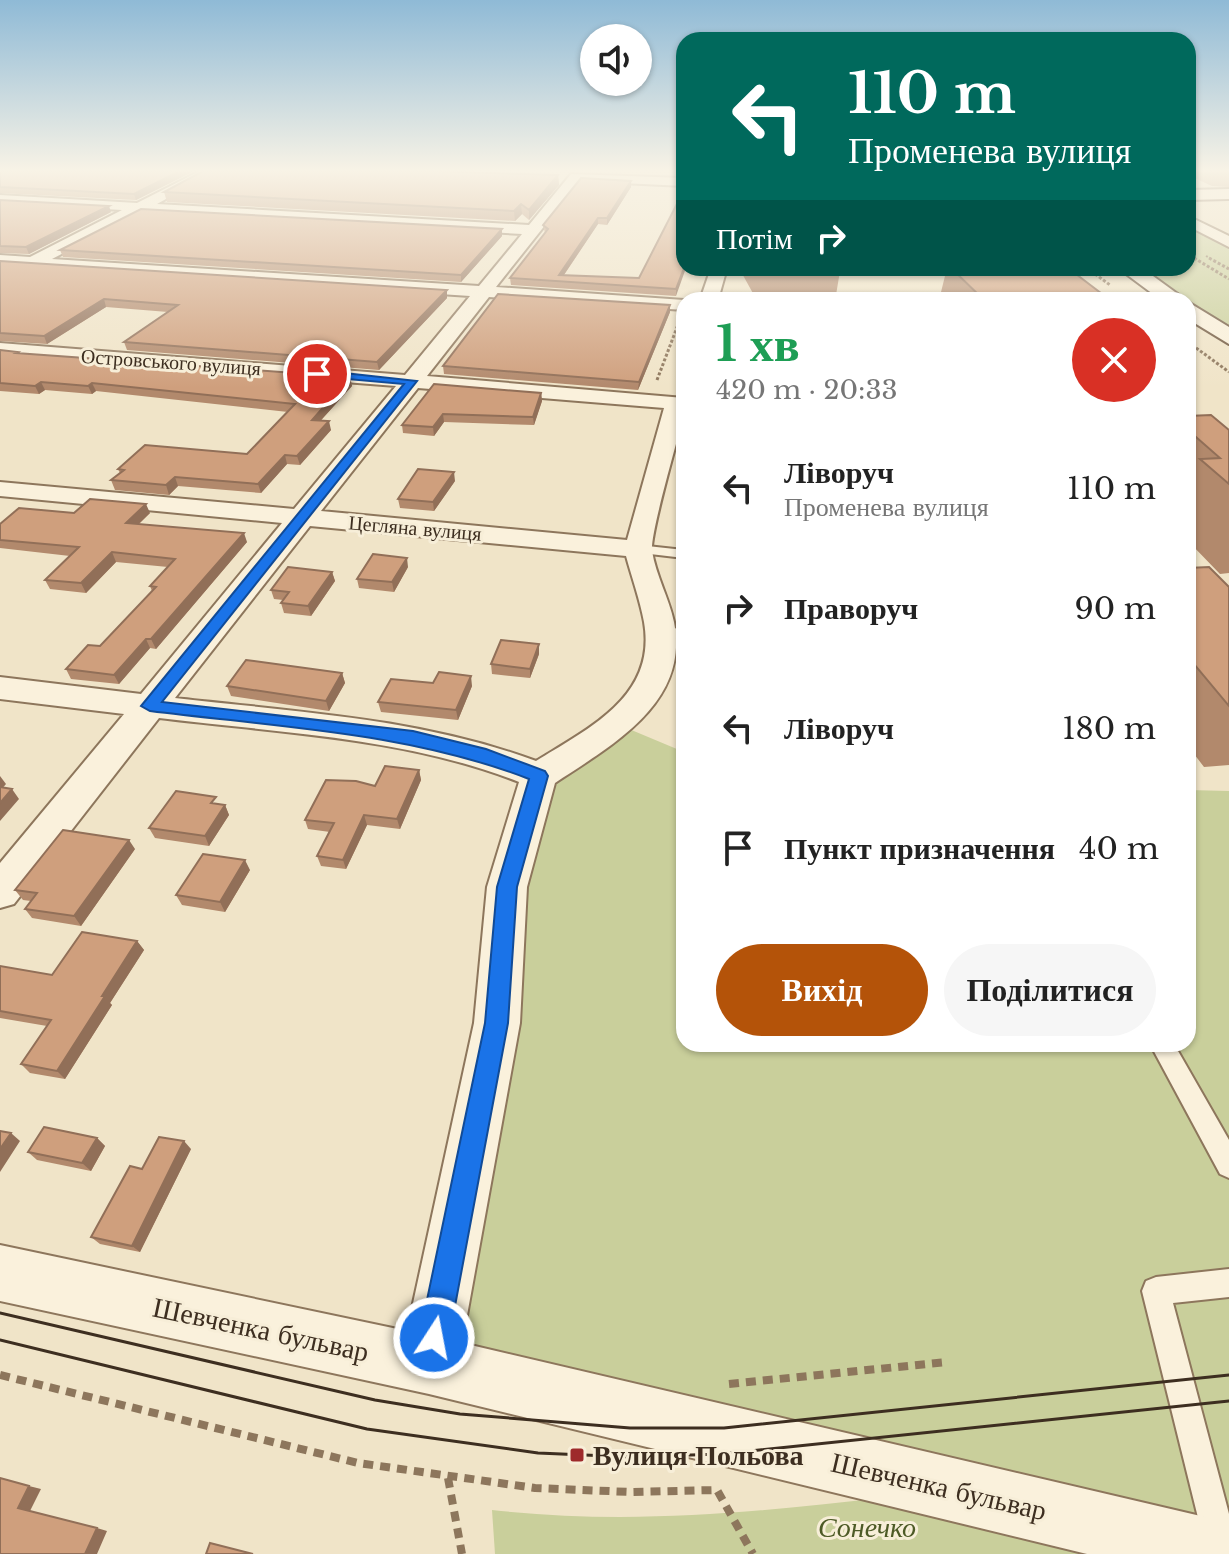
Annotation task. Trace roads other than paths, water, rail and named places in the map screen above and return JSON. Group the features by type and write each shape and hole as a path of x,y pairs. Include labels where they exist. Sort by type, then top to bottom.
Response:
{"main road":[{"path":"1140,276 1163,292"},
{"path":"1196,314 1229,337"}],"street":[{"path":"0,279 69,244"},
{"path":"0,892 522,244"},
{"path":"0,260 484,292 676,312"},
{"name":"Островського вулиця","path":"0,349 650,400 676,413"},
{"path":"429,1365 497,1023 507,887 539,776 619,725 648,691 672,634 638,549 676,416"},
{"name":"Цегляна вулиця","path":"0,489 638,549"},
{"path":"0,688 413,737 479,753 539,776"},
{"name":"Шевченка бульвар","path":"0,1273 429,1365 1223,1554"}],"lane":[{"path":"638,549 676,553"},
{"path":"1166,1052 1229,1165"},
{"path":"1223,1554 1156,1291 1229,1283"}],"tram line":[{"path":"0,1313 375,1400 460,1414 630,1428 724,1428 1229,1375"},
{"path":"0,1340 367,1429 538,1453 631,1457 721,1454 1229,1401"}],"place":[{"name":"Вулиця Польова","path":"577,1455"}],"park label":[{"name":"Сонечко","path":"867,1527"}]}
